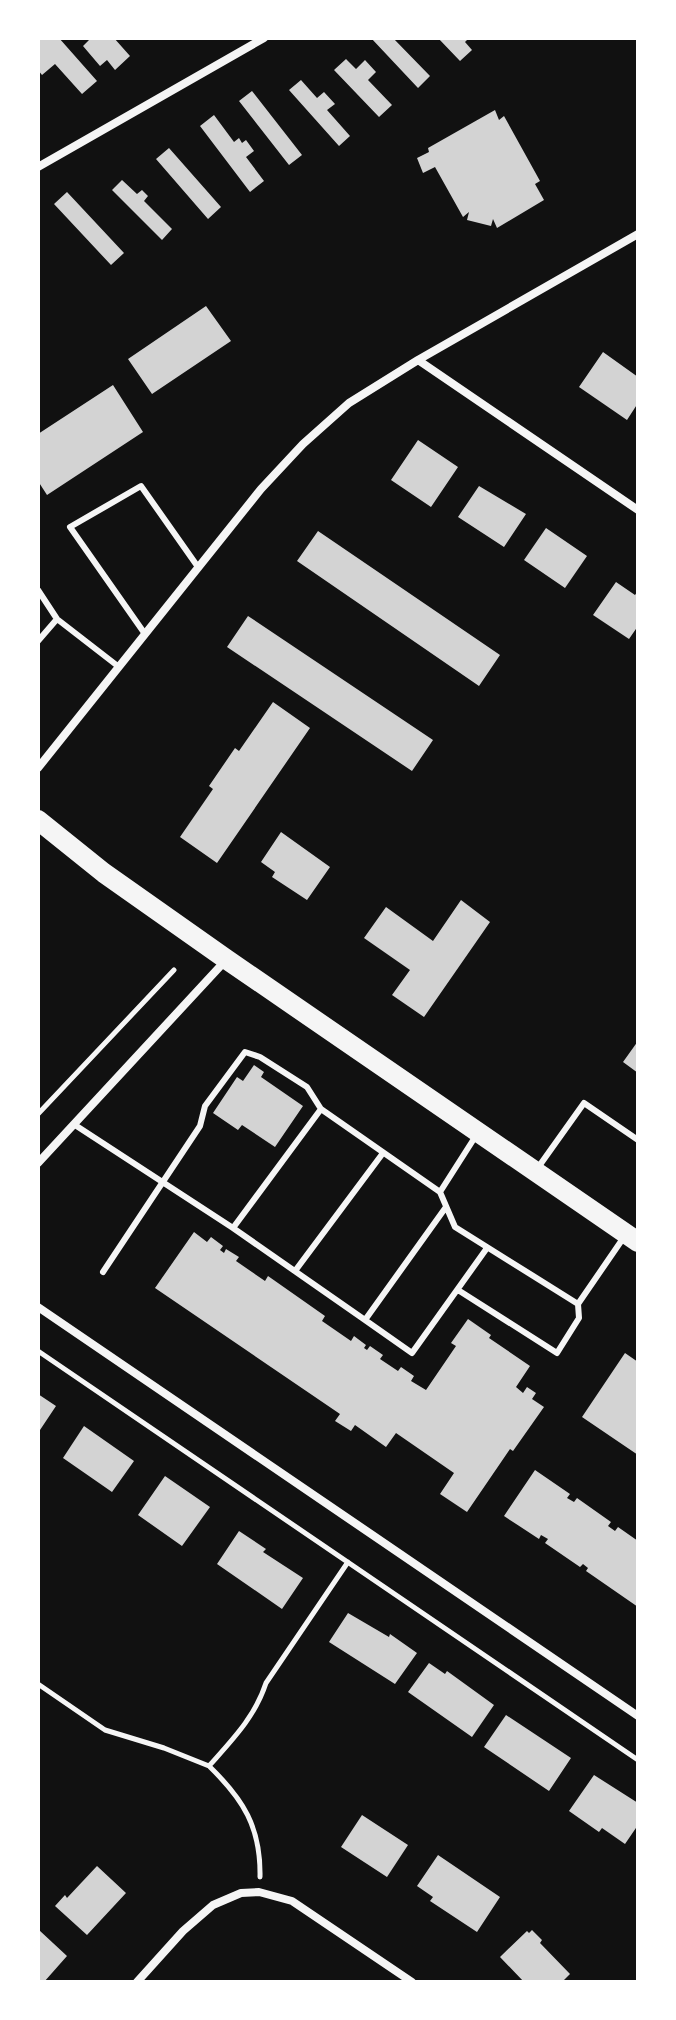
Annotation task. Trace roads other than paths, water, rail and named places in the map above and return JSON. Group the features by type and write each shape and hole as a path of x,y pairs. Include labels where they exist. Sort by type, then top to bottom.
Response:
{"main road":[{"path":"38,820 104,873 226,959 632,1238"}],"street":[{"path":"38,167 264,38"},
{"path":"38,768 261,489 303,444 349,403 638,234"},
{"path":"418,360 638,510"},
{"path":"38,1163 226,959"},
{"path":"38,1307 638,1716"},
{"path":"137,1982 183,1931 213,1905 241,1893 259,1892 292,1901 412,1982"}],"lane":[{"path":"145,634 70,527 141,486 198,567"},
{"path":"38,590 57,619 119,667"},
{"path":"38,641 57,619"},
{"path":"103,1272 200,1126 205,1106 245,1052 260,1057 307,1087 321,1109 440,1192 455,1227 578,1304"},
{"path":"535,1172 584,1103 638,1140"},
{"path":"233,1228 321,1109"},
{"path":"75,1125 233,1228 412,1353 487,1248"},
{"path":"440,1192 478,1133"},
{"path":"295,1271 383,1153"},
{"path":"365,1320 446,1207"},
{"path":"458,1290 557,1353 579,1318 578,1304 632,1238"}]}
